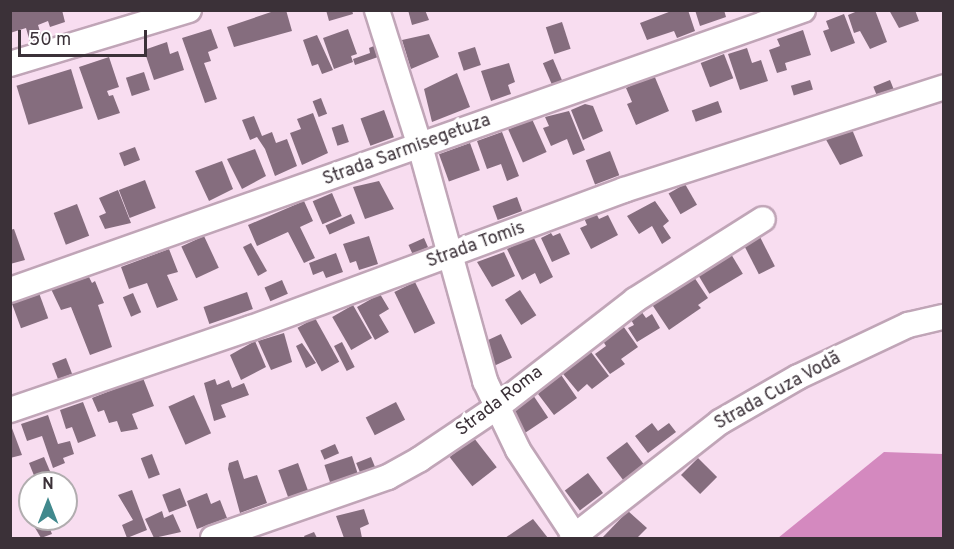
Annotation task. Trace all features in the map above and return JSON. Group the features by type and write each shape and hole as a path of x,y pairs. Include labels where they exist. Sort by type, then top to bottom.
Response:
{"street":[{"path":"10,64 189,10"},
{"path":"377,10 420,146 496,408 518,450 573,537"},
{"name":"Strada Sarmisegetuza","path":"10,290 803,10"},
{"name":"Strada Tomis","path":"10,410 746,148 944,87"},
{"name":"Strada Roma","path":"213,538 388,477 496,408 635,300 763,219"},
{"name":"Strada Cuza Vodă","path":"573,537 720,422 798,377 908,325 944,317"}],"shaded area":[{"path":"884,452 943,454 943,538 778,538"}],"building":[{"path":"10,10 62,10 65,22 50,27 48,21 38,25 42,38 30,42 26,28 10,33"},
{"path":"277,10 286,10 292,31 234,47 227,27"},
{"path":"326,10 352,10 353,14 329,21"},
{"path":"408,10 425,10 429,20 412,25"},
{"path":"674,10 688,10 695,31 677,38 674,31 647,40 640,23"},
{"path":"695,10 724,10 726,17 700,26"},
{"path":"860,10 875,10 887,42 870,49 860,31 854,33 848,15"},
{"path":"889,10 915,10 919,21 899,28"},
{"path":"844,14 855,43 831,52 823,31 829,29 826,21"},
{"path":"562,22 571,49 554,54 546,27"},
{"path":"211,29 218,48 208,52 211,61 204,63 217,99 205,103 182,38"},
{"path":"348,29 357,54 351,56 353,62 334,69 323,38"},
{"path":"803,30 811,55 785,63 787,70 777,73 769,50 780,46 777,39"},
{"path":"429,34 439,57 411,69 402,40"},
{"path":"317,35 333,70 322,74 318,64 312,66 303,40"},
{"path":"167,42 170,54 178,51 184,70 154,80 144,50"},
{"path":"374,46 378,57 355,65 353,59 370,53 369,48"},
{"path":"475,47 481,65 464,71 458,53"},
{"path":"747,48 752,63 761,60 768,81 740,90 728,54"},
{"path":"724,54 733,78 710,87 701,63"},
{"path":"109,57 119,87 107,91 109,96 113,95 120,113 98,120 79,67"},
{"path":"553,59 563,83 553,87 543,63"},
{"path":"509,63 515,82 508,85 511,94 491,101 481,71"},
{"path":"71,69 83,108 28,125 16,86"},
{"path":"144,72 150,90 132,96 126,78"},
{"path":"457,73 470,107 432,122 424,89"},
{"path":"654,75 669,111 636,125 627,104 632,102 626,88"},
{"path":"810,80 813,90 794,95 791,86"},
{"path":"890,80 894,90 877,97 873,87"},
{"path":"321,98 327,114 319,117 313,101"},
{"path":"718,101 722,112 696,122 692,111"},
{"path":"585,104 593,106 603,131 583,140 571,110"},
{"path":"384,110 394,137 370,146 361,119"},
{"path":"569,111 585,150 573,155 567,139 551,146 543,128 549,126 545,117"},
{"path":"313,113 328,153 302,165 290,133 301,129 297,119"},
{"path":"254,116 262,136 272,132 276,143 287,139 297,166 275,176 265,149 257,137 250,140 242,120"},
{"path":"532,119 547,152 523,162 508,130"},
{"path":"343,124 349,142 337,146 332,128"},
{"path":"851,127 863,156 840,165 824,136"},
{"path":"502,132 519,176 507,181 501,164 487,169 477,141"},
{"path":"470,143 480,170 449,182 439,154"},
{"path":"135,147 140,160 124,166 119,153"},
{"path":"255,149 266,176 242,189 227,159"},
{"path":"610,151 619,175 595,185 586,160"},
{"path":"222,161 233,189 209,201 195,171"},
{"path":"145,180 156,208 130,218 119,190"},
{"path":"379,181 394,209 365,219 353,187"},
{"path":"685,184 697,205 681,214 669,194"},
{"path":"118,190 131,223 105,229 99,216 106,213 99,198"},
{"path":"332,193 342,216 322,224 313,201"},
{"path":"517,197 522,211 498,220 493,206"},
{"path":"304,201 313,221 300,227 315,258 304,263 288,232 257,246 248,225"},
{"path":"655,201 669,221 663,226 671,238 662,244 652,226 639,234 627,216"},
{"path":"77,204 89,236 66,245 54,213"},
{"path":"596,213 599,219 608,215 618,235 591,249 580,228 587,225 584,218"},
{"path":"351,214 355,223 329,235 325,225"},
{"path":"14,229 25,260 10,264 10,230"},
{"path":"551,233 553,236 560,233 570,254 552,262 541,238"},
{"path":"759,235 775,266 759,274 743,243"},
{"path":"204,236 219,268 196,278 181,247"},
{"path":"369,236 378,264 359,270 356,261 350,263 343,244"},
{"path":"533,236 553,277 540,284 535,273 522,280 507,249"},
{"path":"424,238 428,247 413,254 408,245"},
{"path":"251,243 267,271 258,276 243,247"},
{"path":"169,249 178,272 167,275 178,300 157,308 147,283 129,289 121,267"},
{"path":"504,252 515,276 492,287 477,262"},
{"path":"336,253 343,272 326,278 323,271 313,275 309,263"},
{"path":"731,254 743,274 709,294 698,274"},
{"path":"690,271 708,298 698,305 701,308 669,330 649,300"},
{"path":"89,277 92,283 95,281 104,303 98,305 112,347 90,355 71,307 61,310 51,289"},
{"path":"282,280 288,294 270,301 265,287"},
{"path":"415,282 435,323 414,333 394,292"},
{"path":"520,290 536,315 521,325 505,300"},
{"path":"247,292 253,309 209,324 204,307"},
{"path":"39,293 48,318 21,328 12,303"},
{"path":"133,293 141,312 131,317 123,297"},
{"path":"380,294 389,309 379,315 389,332 375,340 357,307"},
{"path":"353,305 372,338 351,350 332,317"},
{"path":"641,311 646,318 652,314 660,328 637,342 628,328 634,325 630,318"},
{"path":"315,318 339,362 322,371 298,328"},
{"path":"621,323 638,347 621,359 625,364 610,374 595,354 606,346 601,338"},
{"path":"284,333 292,362 271,370 258,341"},
{"path":"501,334 512,358 494,366 483,342"},
{"path":"255,341 266,367 241,380 230,355"},
{"path":"342,342 355,367 347,371 334,346"},
{"path":"302,343 316,363 306,368 296,346"},
{"path":"585,344 609,376 592,389 587,384 578,392 559,369"},
{"path":"66,358 72,374 58,379 52,363"},
{"path":"557,369 577,398 554,415 538,394 542,390 537,384"},
{"path":"143,378 154,406 132,414 138,429 121,432 117,421 109,423 104,410 98,412 92,398"},
{"path":"215,379 217,385 229,380 232,388 244,383 249,395 221,405 226,417 214,421 204,383"},
{"path":"194,395 211,433 186,445 168,406"},
{"path":"533,395 548,417 525,433 510,411"},
{"path":"83,402 96,436 78,443 72,427 66,429 60,410"},
{"path":"396,402 405,420 375,435 366,417"},
{"path":"48,415 58,444 70,441 74,454 63,458 65,463 53,468 42,436 27,441 21,424"},
{"path":"10,423 22,455 10,458"},
{"path":"652,423 658,431 669,423 676,432 648,453 635,436"},
{"path":"474,438 497,467 472,486 450,457"},
{"path":"627,442 645,466 624,482 606,458"},
{"path":"335,444 339,453 324,460 320,451"},
{"path":"152,454 160,475 149,479 141,458"},
{"path":"352,456 358,474 330,483 324,465"},
{"path":"44,457 50,471 32,471 29,463"},
{"path":"371,457 377,472 362,478 356,463"},
{"path":"698,458 717,477 700,494 681,475"},
{"path":"238,460 244,479 257,475 267,503 240,513 228,469 229,463"},
{"path":"298,463 308,491 289,498 278,470"},
{"path":"588,473 603,493 580,510 565,490"},
{"path":"180,488 187,506 169,513 162,495"},
{"path":"132,490 147,530 127,538 122,525 133,520 118,495"},
{"path":"207,493 211,504 220,500 227,518 197,529 187,501"},
{"path":"364,509 369,524 360,528 362,538 344,538 336,516"},
{"path":"162,511 164,518 173,514 181,532 154,538 145,519"},
{"path":"628,511 647,528 637,538 602,538"},
{"path":"533,519 548,538 505,538"},
{"path":"37,531 51,531 52,534 41,538"},
{"path":"314,532 317,538 305,538 304,536"}]}
